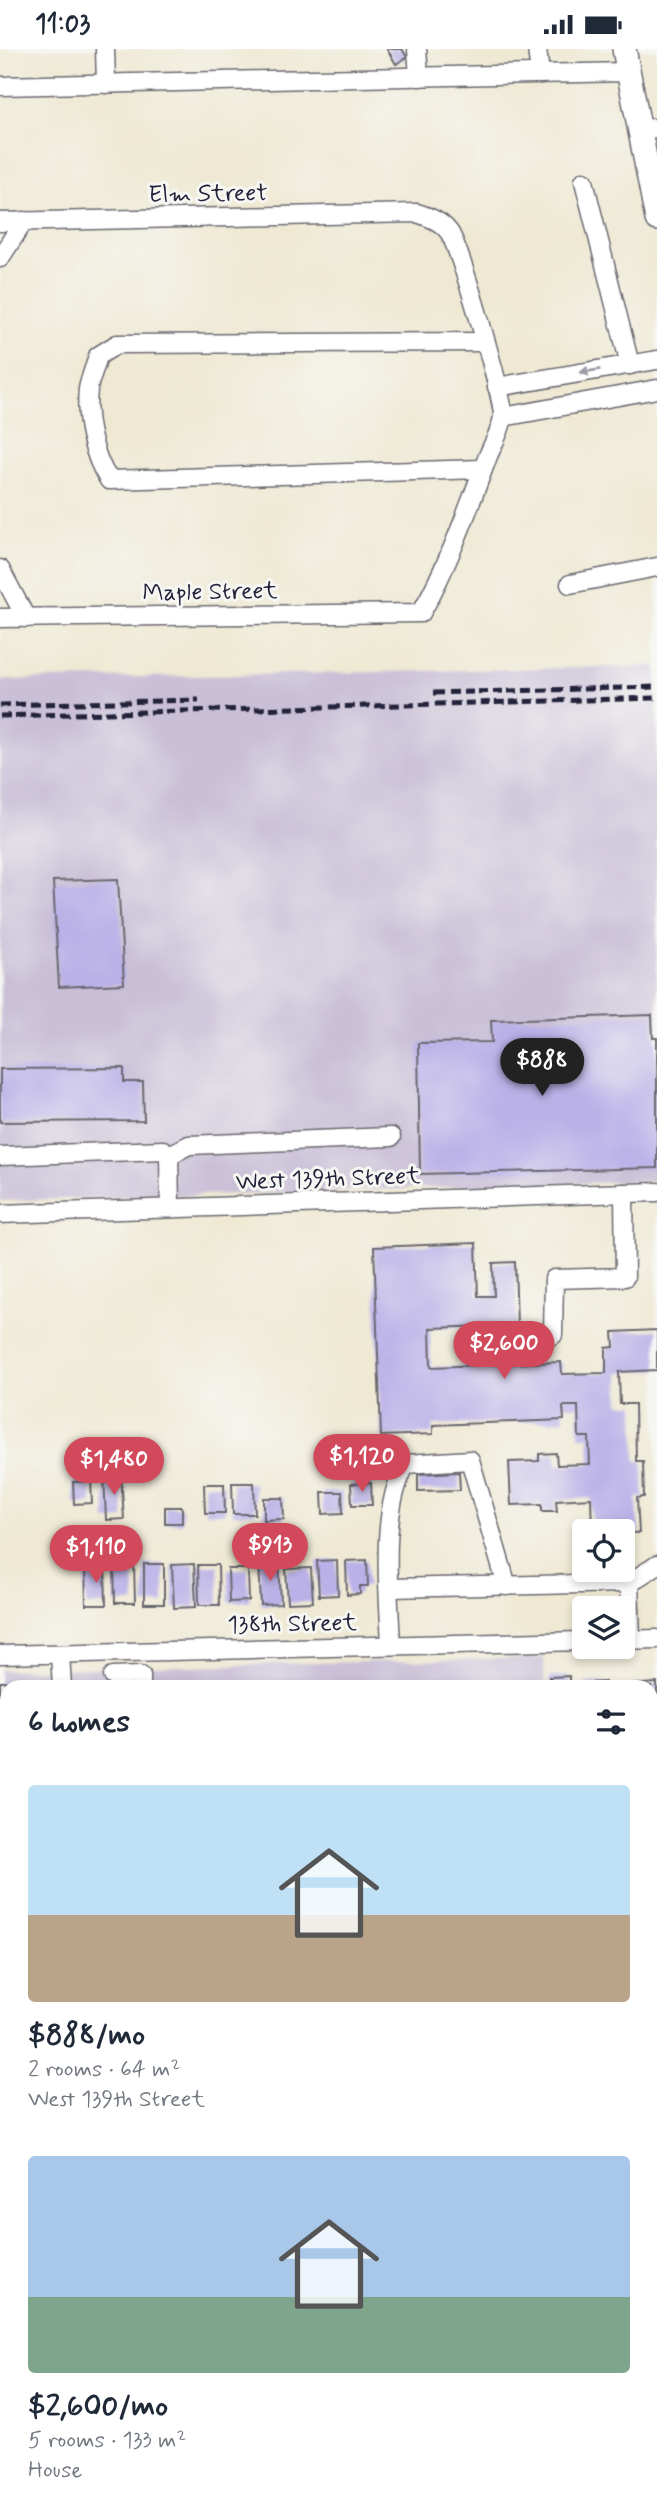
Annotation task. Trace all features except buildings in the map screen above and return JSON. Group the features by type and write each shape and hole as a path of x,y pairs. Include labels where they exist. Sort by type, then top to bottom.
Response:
{"main road":[{"path":"624,49 628,72 648,129 657,219"}],"street":[{"path":"105,49 106,83"},
{"path":"417,49 419,77"},
{"path":"537,49 540,74"},
{"path":"0,86 628,72"},
{"path":"584,181 630,365"},
{"name":"Elm Street","path":"0,222 417,213 437,221 449,232 460,255 485,342"},
{"path":"0,258 24,221"},
{"path":"485,342 498,387 503,417 483,469 109,480 99,466 92,439 88,389 98,356 117,344 485,342"},
{"path":"498,387 657,360"},
{"path":"503,417 657,389"},
{"name":"Maple Street","path":"0,618 421,613 433,591 483,469"},
{"path":"570,584 657,567"},
{"path":"0,569 26,618"},
{"path":"169,1155 189,1145 391,1137"},
{"path":"0,1156 163,1150 169,1155 170,1208"},
{"name":"West 139th Street","path":"0,1214 657,1192"},
{"path":"553,1335 554,1279 625,1277 624,1193"},
{"path":"391,1645 388,1588 390,1509 396,1482 405,1464 470,1460 508,1586"},
{"path":"388,1588 629,1583 657,1565"},
{"path":"629,1583 629,1596"},
{"path":"635,1640 657,1639"},
{"name":"138th Street","path":"0,1655 572,1641"},
{"path":"112,1652 113,1680"},
{"path":"60,1654 62,1680"},
{"path":"118,1680 141,1675 141,1680"}],"shaded area":[{"path":"657,666 657,1181 0,1201 0,680"},
{"path":"544,1658 545,1680 0,1680 0,1670"}],"railway":[{"path":"433,693 657,687"},
{"path":"0,716 657,698"},
{"path":"0,705 199,700"}]}
